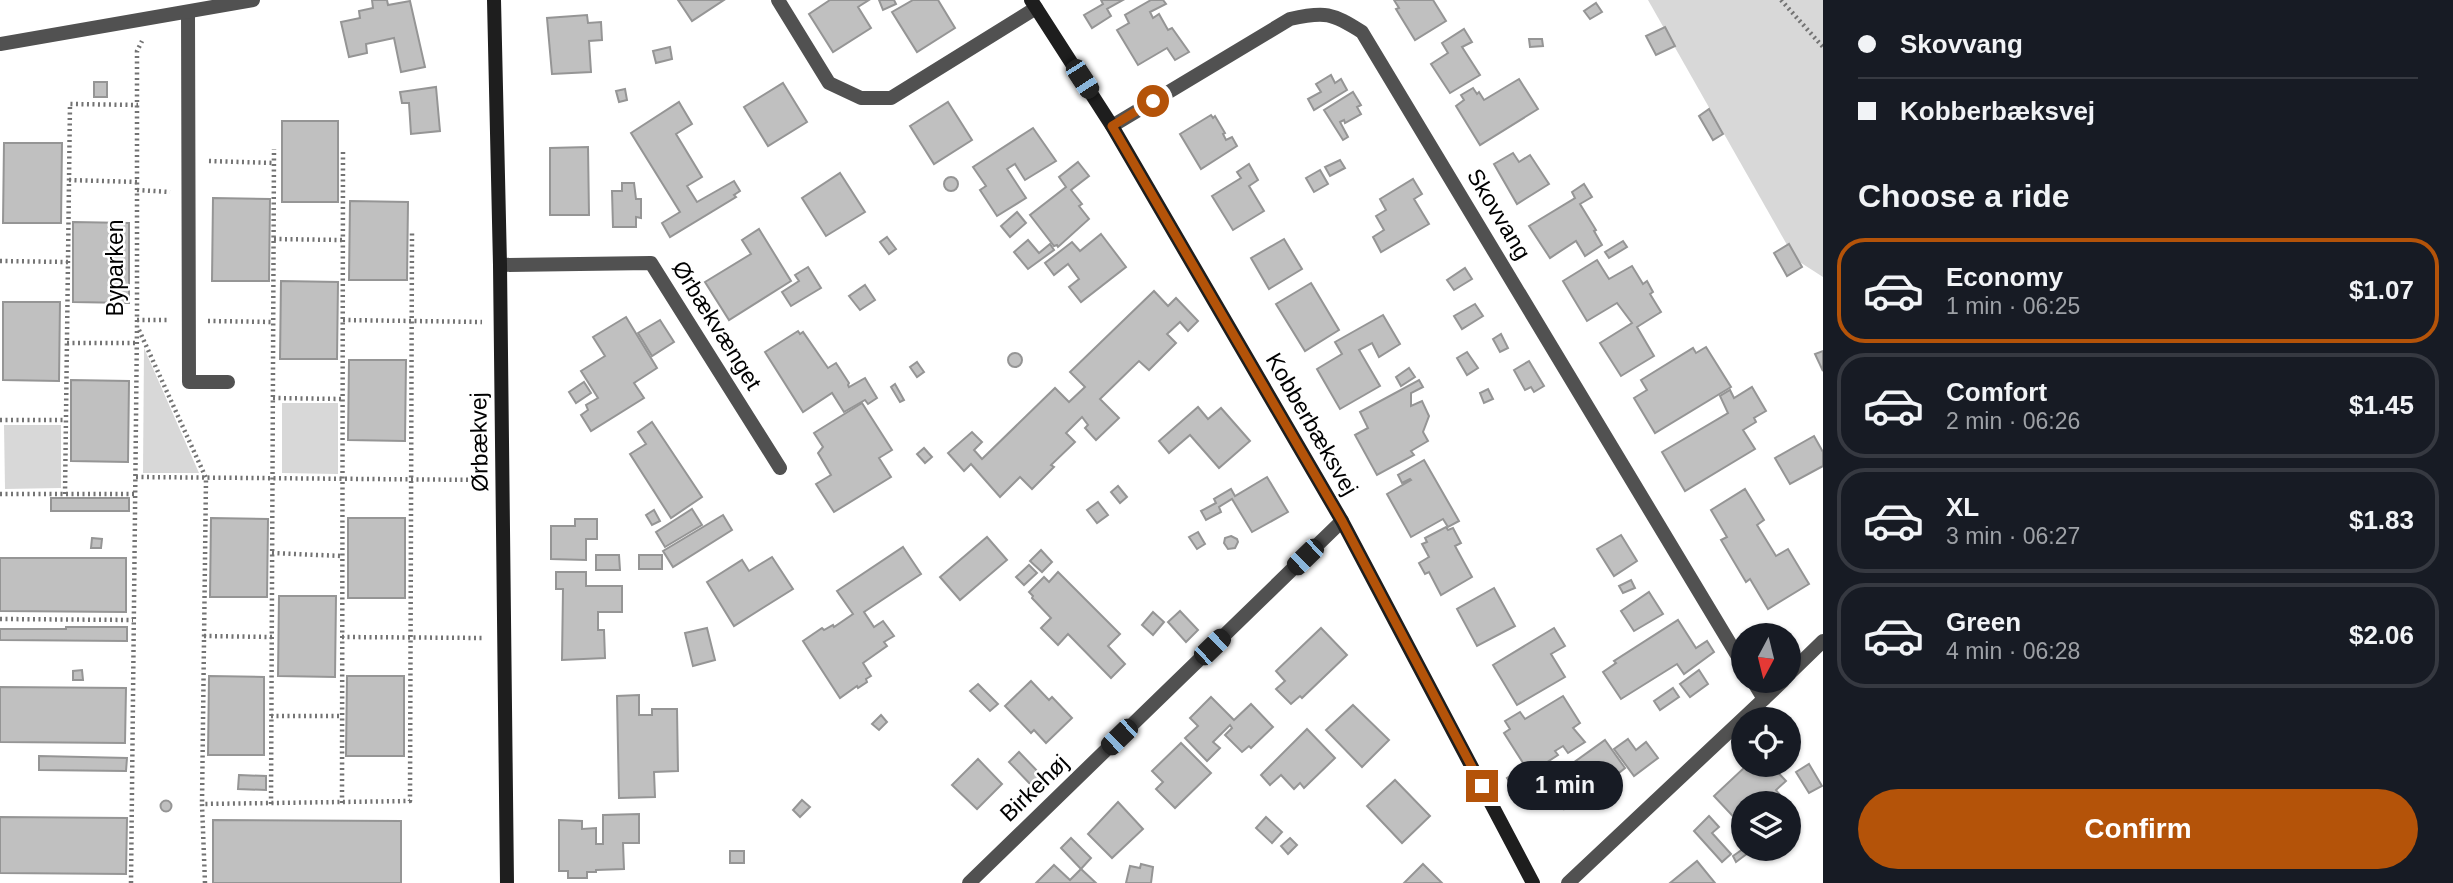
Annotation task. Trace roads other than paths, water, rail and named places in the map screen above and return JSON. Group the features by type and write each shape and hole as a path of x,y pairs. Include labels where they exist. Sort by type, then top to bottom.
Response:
{"street":[{"path":"0,44 253,0"},
{"name":"Ørbækvej","path":"494,0 507,883"},
{"path":"778,0 829,83 861,98 891,98 1034,4"},
{"name":"Kobberbæksvej","path":"1034,4 1112,126 1342,521 1533,883"},
{"path":"188,12 189,382 228,382"},
{"name":"Skovvang","path":"1112,126 1290,19 1317,12 1341,18 1362,32 1731,644"},
{"name":"Ørbækvænget","path":"500,265 651,263 780,468"},
{"name":"Birkehøj","path":"969,883 1342,521"},
{"path":"1801,662 1823,641"},
{"path":"1760,693 1764,699"},
{"path":"1568,883 1770,693"}]}
